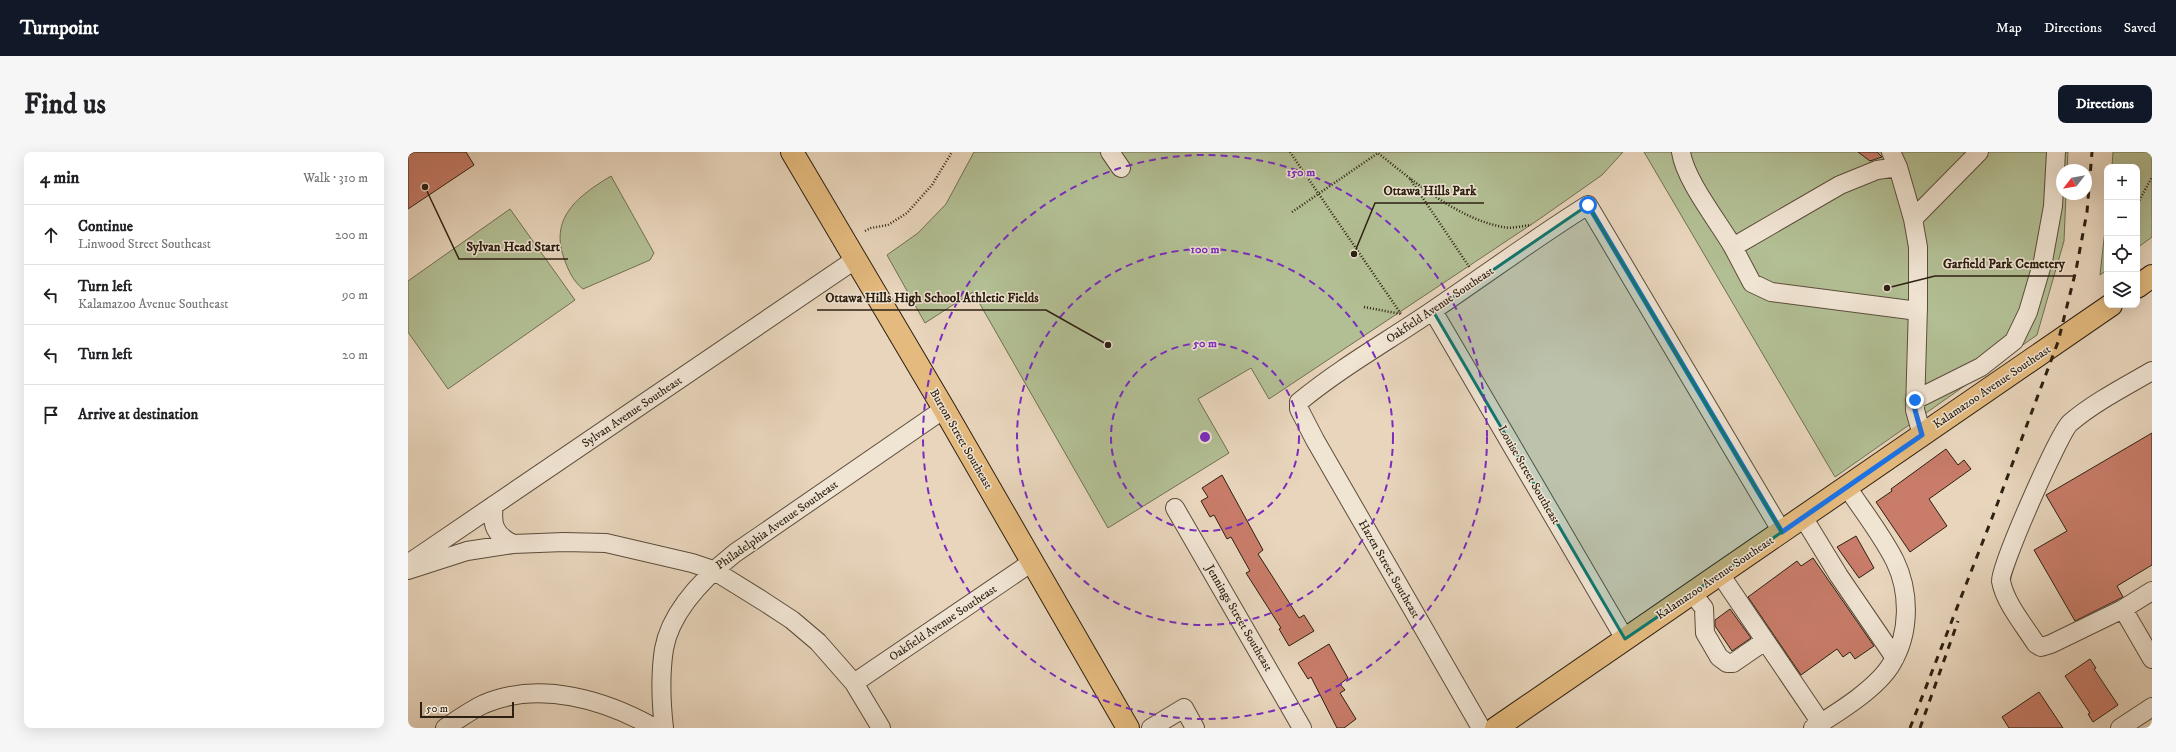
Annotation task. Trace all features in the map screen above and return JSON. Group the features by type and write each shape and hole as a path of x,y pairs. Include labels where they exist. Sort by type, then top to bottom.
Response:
{"main road":[{"name":"Burton Street Southeast","path":"792,152 944,409 1128,728"},
{"path":"2140,285 2152,276"},
{"name":"Kalamazoo Avenue Southeast","path":"1496,728 2107,308"}],"street":[{"path":"1110,152 1121,168"},
{"path":"1681,152 1682,162 1733,247 1752,283 1771,292 1918,311"},
{"path":"1913,219 1979,152"},
{"path":"1915,400 1981,367 2014,341 2028,312 2043,261 2054,206 2056,152"},
{"path":"1733,247 1840,185 1877,170 1895,160 1913,219 1918,247 1915,410 1922,435"},
{"name":"Oakfield Avenue Southeast","path":"1299,409 1299,402 1319,386 1433,311 1588,205 1782,532"},
{"name":"Sylvan Avenue Southeast","path":"408,564 856,259"},
{"name":"Louise Street Southeast","path":"1433,311 1624,640"},
{"path":"2152,371 2111,394 2070,424 2053,451 2029,505 2001,579 2005,594 2036,644 2041,647 2051,644 2123,609 2152,591"},
{"name":"Philadelphia Avenue Southeast","path":"664,728 661,701 664,648 676,619 713,570 735,553 944,409"},
{"name":"Hazen Street Southeast","path":"1299,409 1315,440 1481,728"},
{"path":"1720,574 1765,641 1817,725 1857,698 1892,664 1906,624 1903,583 1895,561 1847,487"},
{"path":"494,505 492,519 496,530 502,538 513,544"},
{"name":"Jennings Street Southeast","path":"1175,508 1300,728"},
{"path":"1803,517 1839,576 1895,658"},
{"path":"408,570 467,551 513,544 606,543 668,556 713,570 792,620 818,642 854,683 881,728"},
{"name":"Oakfield Avenue Southeast","path":"854,683 1032,562"},
{"path":"1692,593 1704,608 1705,633 1719,657 1727,663 1733,663 1765,641"},
{"path":"2123,609 2152,659"},
{"path":"452,726 484,704 517,695 549,694 574,696 641,721 655,728"},
{"path":"2120,728 2152,707"},
{"path":"1151,728 1184,708 1195,728"}],"path":[{"path":"865,232 871,228 888,225 907,213 932,185 952,152"},
{"path":"1290,152 1401,314 1364,307"},
{"path":"1292,212 1378,152 1409,177 1461,212 1504,228 1535,224"},
{"path":"1409,177 1470,268"},
{"path":"2140,200 2152,177"}],"highlighted area":[{"path":"1588,205 1782,532 1625,639 1433,311"}],"green space":[{"path":"974,152 1623,152 1602,175 1538,220 1269,399 1251,368 1198,399 1229,453 1108,528 973,292 925,323 887,255 918,233 946,204"},
{"path":"1644,152 2068,152 2067,164 2056,164 2056,200 2066,200 2064,241 2037,335 1835,477"},
{"path":"2113,152 2152,152 2152,237 2140,246 2140,164 2112,164"},
{"path":"611,176 654,253 650,260 583,289 574,280 565,261 561,246 560,232 563,220 577,200"},
{"path":"510,209 575,300 448,389 408,332 408,281"},
{"path":"2104,239 2104,272 2100,275"}],"building":[{"path":"414,152 466,152 474,165 408,209 408,156"},
{"path":"1858,152 1877,152 1882,157 1870,161"},
{"path":"2152,433 2152,565 2117,586 2123,597 2075,621 2034,550 2067,531 2046,495"},
{"path":"1946,449 1958,465 1964,460 1971,469 1929,499 1947,526 1910,552 1876,502 1892,491 1891,489"},
{"path":"1222,475 1263,550 1258,554 1299,618 1304,615 1314,631 1289,646 1279,629 1281,628 1246,573 1250,571 1231,537 1227,539 1214,515 1210,517 1201,501 1208,497 1202,488"},
{"path":"1856,536 1874,568 1859,578 1837,547"},
{"path":"1813,558 1874,646 1855,659 1850,652 1843,657 1837,649 1801,675 1748,597 1797,561 1801,566"},
{"path":"1730,609 1751,638 1732,651 1715,626 1715,620"},
{"path":"1329,644 1348,678 1340,684 1345,690 1340,693 1356,719 1344,728 1337,728 1311,677 1308,679 1298,663"},
{"path":"2090,659 2096,668 2094,669 2118,705 2093,722 2088,714 2090,713 2065,676"},
{"path":"2039,692 2063,728 2009,728 2002,717"}],"railway":[{"path":"1910,728 1992,518 2058,342 2076,270 2087,212 2092,152"},
{"path":"1920,728 1958,621"}],"place":[{"name":"Sylvan Head Start","path":"425,187"},
{"name":"Ottawa Hills Park","path":"1354,254"},
{"name":"Garfield Park Cemetery","path":"1887,288"},
{"name":"Ottawa Hills High School Athletic Fields","path":"1108,345"}],"route":[{"path":"1588,205 1704,397 1773,519 1782,532 1922,435 1915,410 1915,400"}]}
